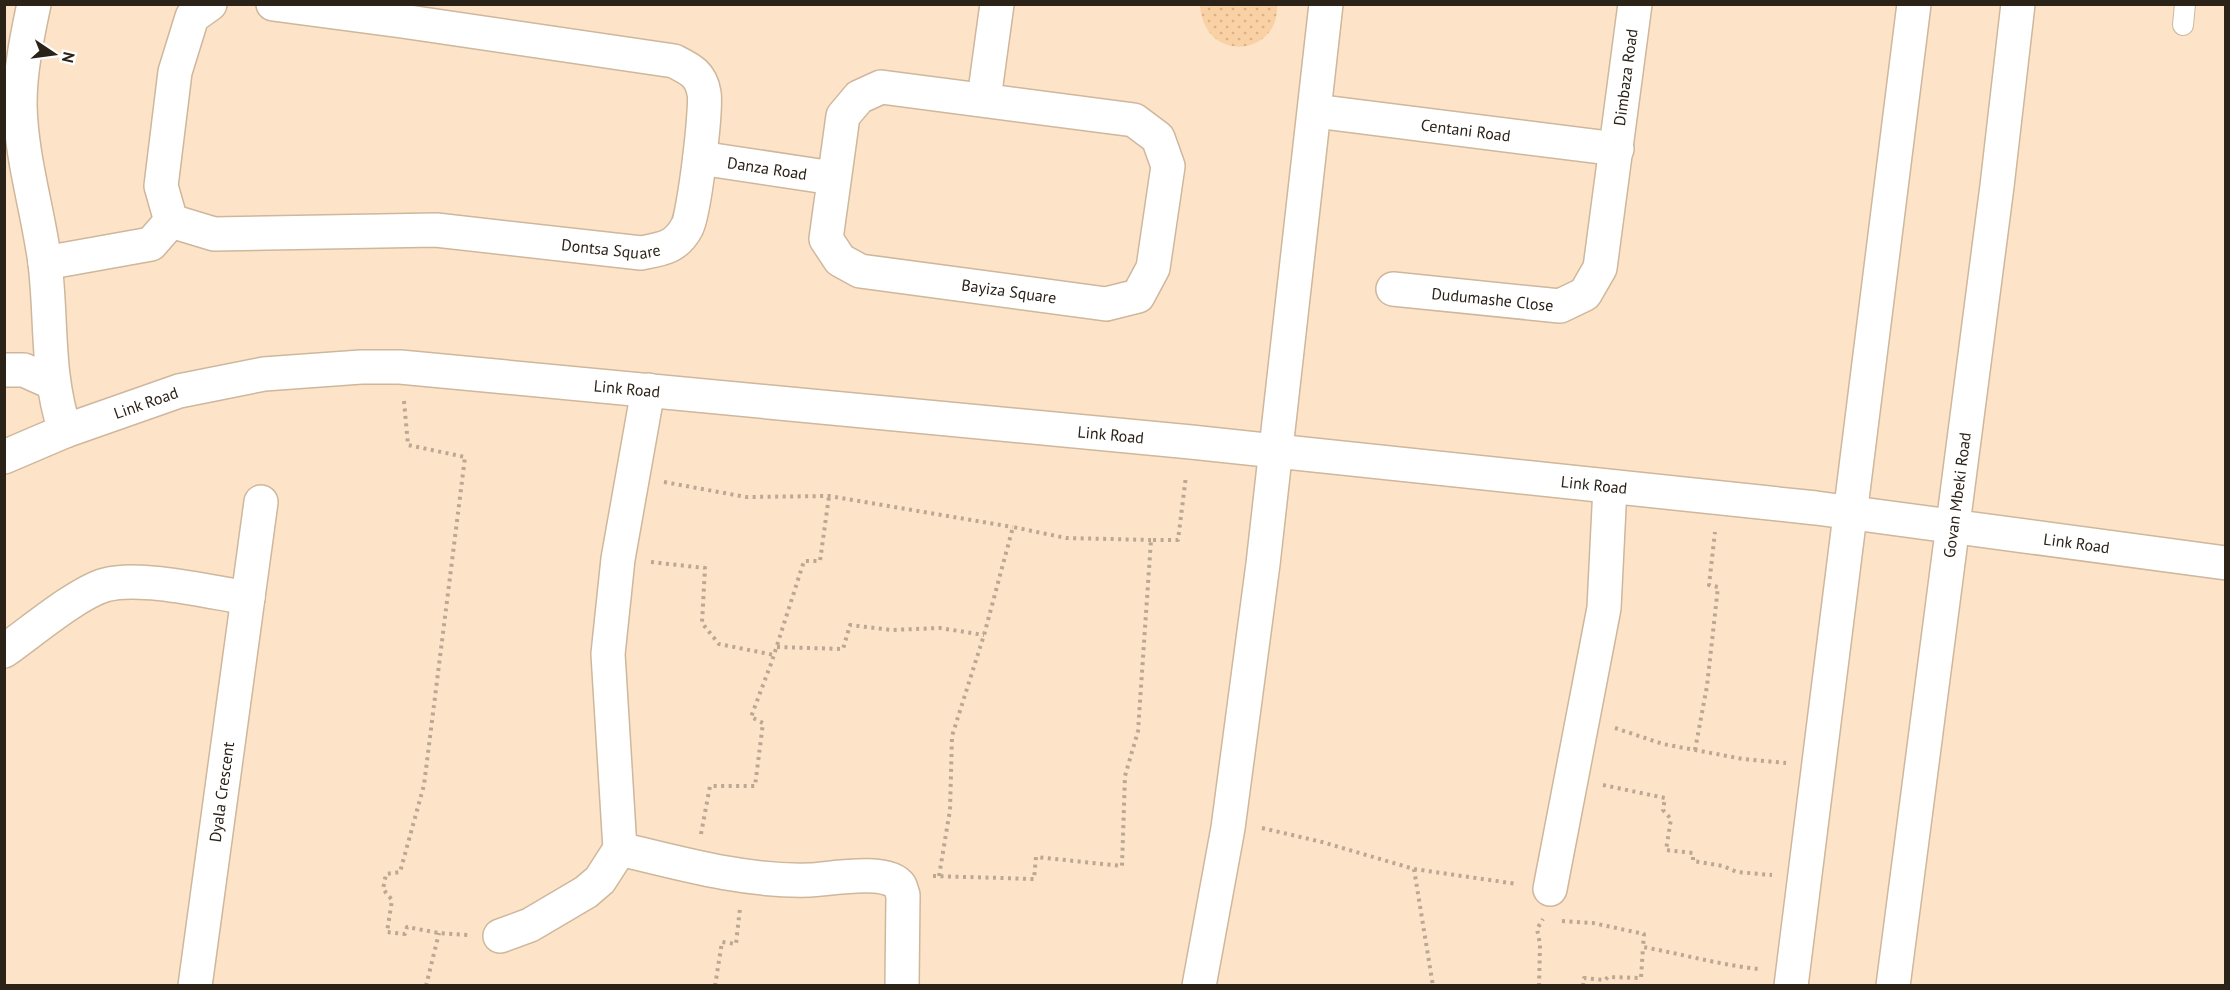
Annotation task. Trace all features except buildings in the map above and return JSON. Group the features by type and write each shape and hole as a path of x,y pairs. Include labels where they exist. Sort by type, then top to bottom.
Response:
{"street":[{"path":"34,4 22,69 20,105 45,263 53,383 65,431"},
{"path":"45,263 151,244 171,221 161,186 175,72 192,17 210,4"},
{"name":"Dontsa Square","path":"171,221 214,234 436,230 641,253 670,247 688,226 699,158 704,93 695,72 674,61 403,13 273,4"},
{"path":"984,99 997,4"},
{"path":"1199,986 1228,828 1277,452 1326,4"},
{"name":"Dimbaza Road","path":"1617,149 1635,4"},
{"path":"1791,986 1914,4"},
{"name":"Govan Mbeki Road","path":"1893,986 1997,186 2018,4"},
{"name":"Bayiza Square","path":"882,87 984,99 1134,120 1158,138 1168,166 1153,268 1138,296 1106,304 860,271 840,260 826,239 833,178 843,116 859,98 882,87"},
{"name":"Centani Road","path":"1315,111 1617,149"},
{"name":"Dudumashe Close","path":"1393,289 1560,306 1585,294 1600,268 1617,149"},
{"name":"Danza Road","path":"699,158 833,178"},
{"name":"Link Road","path":"4,457 65,431 179,391 264,374 361,367 400,367 1191,442 1852,512 2226,563"},
{"path":"4,370 24,370 53,383"},
{"path":"500,936 530,925 586,892 600,880 620,849 608,654 618,559 648,390"},
{"path":"1546,904 1604,608 1610,487"},
{"name":"Dyala Crescent","path":"195,986 261,502"},
{"path":"4,651 88,592 120,581 145,582 248,598"},
{"path":"620,849 738,875 779,880 861,876 890,879 899,885 903,895 902,986"}],"lane":[{"path":"2183,24 2185,4"}],"path":[{"path":"400,367 408,445 465,457 424,785 400,872 386,874 383,889 392,900 387,932 405,934 407,927 439,933 500,936"},
{"path":"632,476 746,497 829,496 1066,538 1178,540 1191,442"},
{"path":"694,866 711,786 755,786 764,723 751,717 777,647 804,561 820,561 829,496"},
{"path":"1695,750 1707,686 1718,587 1709,585 1719,498"},
{"path":"939,876 950,810 952,735 984,635 1013,527"},
{"path":"890,879 939,876 1034,879 1036,857 1122,866 1125,776 1137,731 1151,540"},
{"path":"618,559 705,568 702,623 719,644 774,655"},
{"path":"777,647 843,649 850,625 892,630 939,628 984,635"},
{"path":"1582,724 1599,724 1618,728 1636,734 1645,740 1735,758 1786,763"},
{"path":"1571,778 1665,798 1664,810 1671,819 1666,850 1693,853 1694,861 1723,866 1737,872 1772,875"},
{"path":"1228,828 1269,828 1546,904 1593,923 1626,928 1644,934 1641,978 1608,977 1605,980 1584,978 1583,986"},
{"path":"1414,869 1433,986"},
{"path":"716,986 722,942 736,944 741,893 738,875"},
{"path":"1539,986 1540,944 1537,929 1546,904"},
{"path":"426,986 439,933"},
{"path":"1643,947 1726,965 1759,969"}],"shaded area":[{"path":"1200,5 1277,5 1275,22 1267,35 1255,43 1241,47 1227,45 1214,37 1205,24"}]}
